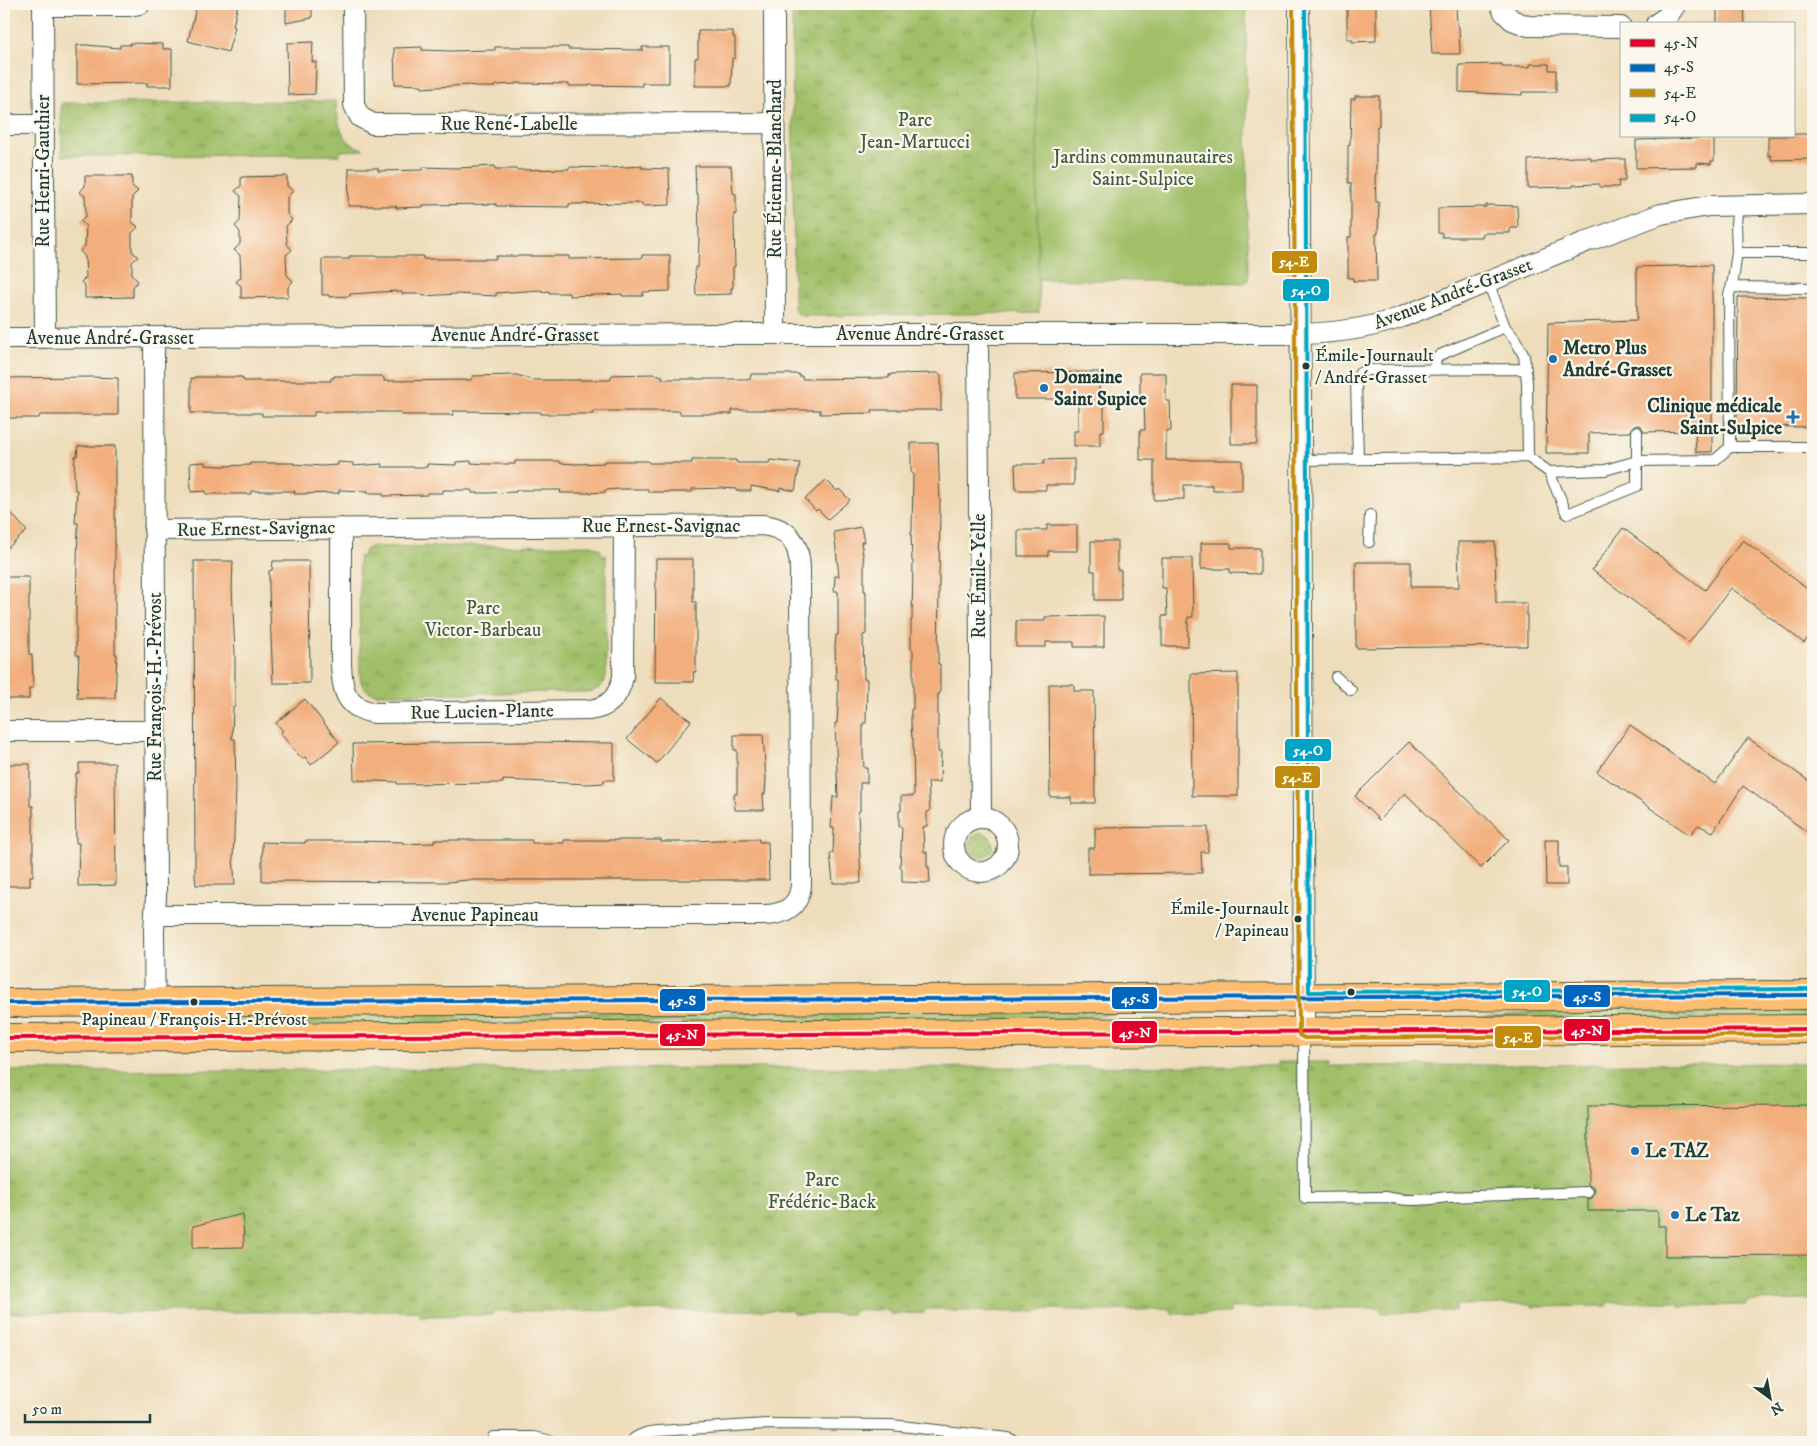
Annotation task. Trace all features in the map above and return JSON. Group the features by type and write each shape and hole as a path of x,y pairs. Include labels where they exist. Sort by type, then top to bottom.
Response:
{"main road":[{"path":"4,1003 1813,995"},
{"path":"4,1038 1813,1029"}],"street":[{"path":"43,5 129,6 140,4"},
{"name":"Rue René-Labelle","path":"353,4 354,105 360,118 373,124 774,123"},
{"name":"Rue Étienne-Blanchard","path":"774,4 775,334"},
{"path":"1299,4 1304,1032"},
{"path":"1500,4 1504,12 1512,20 1528,26 1620,27"},
{"path":"1659,22 1668,16 1676,4"},
{"name":"Rue Henri-Gauthier","path":"43,5 45,338"},
{"path":"4,125 43,125"},
{"name":"Avenue André-Grasset","path":"4,338 775,334 1301,334 1339,332 1377,326 1416,312 1654,216 1693,207 1813,204"},
{"name":"Rue Émile-Yelle","path":"978,334 981,818"},
{"name":"Rue François-H.-Prévost","path":"154,338 155,1037"},
{"name":"Rue Lucien-Plante","path":"341,528 342,685 347,697 360,709 369,712 396,713 589,710 601,708 610,702 618,693 623,678 624,526"},
{"name":"Rue Ernest-Savignac","path":"154,530 770,526 785,532 796,545 800,557 801,884 800,894 792,906"},
{"path":"4,731 155,731"},
{"name":"Avenue Papineau","path":"156,915 766,915 783,912 792,906"}],"lane":[{"path":"1730,447 1729,294 1732,287 1737,253 1736,222 1738,205"},
{"path":"1737,253 1813,254"},
{"path":"1488,282 1505,327 1521,350 1526,369 1528,457"},
{"path":"1732,287 1813,288"},
{"path":"1434,370 1436,359 1440,355 1505,327"},
{"path":"1358,459 1356,387 1360,373 1368,370 1526,369"},
{"path":"1301,460 1528,457 1549,472 1567,514 1637,486 1637,432"},
{"path":"1549,472 1605,470 1637,461 1715,460 1730,447 1813,447"},
{"path":"1369,542 1370,515"},
{"path":"1336,677 1351,690"},
{"path":"1304,1032 1305,1198 1387,1197 1396,1199 1435,1199 1588,1192"},
{"path":"630,1442 635,1437 646,1432 659,1430 776,1424 892,1425 1008,1438 1017,1442"},
{"path":"493,1437 534,1437 556,1442"}],"green space":[{"name":"Parc Jean-Martucci","path":"792,4 1036,4 1039,313 803,316 796,312 794,307"},
{"name":"Jardins communautaires Saint-Sulpice","path":"1036,4 1246,4 1248,280 1245,283 1038,279"},
{"path":"336,101 339,124 345,137 363,150 340,151 340,155 62,156 61,103"},
{"name":"Parc Victor-Barbeau","path":"592,545 600,549 602,555 606,555 606,675 604,682 597,689 587,692 378,694 368,691 363,687 360,677 359,557 363,556 365,550 370,547"},
{"path":"981,833 990,836 993,845 990,854 981,857 972,854 969,845 972,836"},
{"path":"1813,1007 1813,1018 1480,1019 1481,1017 1511,1015 1547,1009"},
{"path":"1128,1010 1128,1013 1072,1020 182,1026 181,1015"},
{"name":"Parc Frédéric-Back","path":"1278,1062 1329,1062 1329,1066 1813,1063 1813,1300 1748,1301 1747,1305 1679,1306 1679,1302 1608,1302 1607,1306 1532,1307 1532,1304 1456,1305 1456,1311 1381,1313 1380,1308 1230,1308 1230,1313 1172,1314 1171,1309 1103,1311 1042,1309 1029,1312 925,1309 924,1313 890,1314 889,1310 853,1310 853,1314 793,1314 791,1310 493,1311 492,1315 420,1316 419,1311 4,1313 4,1071 1275,1066 1278,1065"}],"building":[{"path":"197,4 238,4 233,26 235,27 228,52 188,41"},
{"path":"286,4 312,4 312,18 286,23"},
{"path":"1347,4 1376,4 1376,41 1352,42 1352,39 1347,39"},
{"path":"1429,4 1456,4 1460,54 1432,54"},
{"path":"1717,4 1744,4 1745,22 1717,22"},
{"path":"698,31 733,31 733,37 735,37 735,58 732,58 731,86 695,86 695,58 698,58"},
{"path":"313,42 312,62 316,62 315,94 288,95 287,43"},
{"path":"130,43 163,44 163,49 172,49 172,86 147,86 147,83 77,84 77,45 120,48 120,45 130,45"},
{"path":"422,47 422,50 449,51 495,50 495,47 643,50 642,47 669,47 669,83 642,83 642,86 568,86 569,84 516,83 495,85 495,87 468,85 422,88 422,85 395,84 394,48"},
{"path":"1502,64 1502,67 1530,67 1530,64 1549,64 1549,70 1556,70 1556,92 1522,92 1522,95 1459,92 1459,65"},
{"path":"1355,96 1379,96 1379,126 1377,126 1375,175 1376,202 1379,202 1378,234 1376,234 1377,281 1353,281 1353,278 1348,278 1348,237 1351,237 1351,183 1348,183 1348,145 1350,145 1351,99 1355,99"},
{"path":"1794,134 1813,134 1813,159 1771,160 1771,155 1768,156 1768,138 1794,138"},
{"path":"1714,138 1714,161 1711,161 1711,164 1697,163 1697,167 1636,168 1636,140"},
{"path":"1591,157 1591,160 1625,159 1625,181 1618,181 1619,187 1599,187 1599,184 1573,185 1573,187 1528,188 1528,160"},
{"path":"495,166 495,169 516,170 642,166 641,168 669,169 670,205 642,206 642,203 569,204 569,207 496,206 496,204 423,205 423,207 396,208 396,206 348,206 349,168 378,168 378,171 423,170 423,167"},
{"path":"695,166 731,166 733,193 736,194 736,214 734,214 735,267 733,267 733,288 731,288 731,294 696,295 695,267 698,267 699,240"},
{"path":"85,176 132,176 132,186 138,191 132,197 132,222 138,227 132,233 132,251 138,257 132,262 132,275 138,281 133,287 133,297 85,298 85,286 81,282 86,277 85,257 80,251 85,246 86,226 80,221 86,216 85,196 80,192 85,186"},
{"path":"287,176 287,186 293,191 287,197 287,214 292,220 286,226 287,244 292,250 286,255 287,275 293,281 288,287 288,297 241,298 241,286 236,282 241,277 240,255 234,250 240,244 240,232 235,226 240,221 241,196 235,191 241,186 241,177"},
{"path":"1486,205 1517,206 1518,228 1510,228 1510,233 1483,233 1482,237 1442,237 1442,233 1438,233 1438,208 1486,207"},
{"path":"642,255 670,255 670,291 643,292 643,296 622,296 622,294 569,296 569,293 549,293 549,291 542,292 542,290 496,293 496,296 457,294 423,296 423,294 402,294 402,292 396,291 350,294 350,296 329,297 329,295 322,295 322,259 350,259 349,256 423,256 423,259 496,259 496,256 569,256 569,259 642,258"},
{"path":"1712,265 1712,452 1696,452 1695,431 1644,432 1641,426 1637,425 1631,428 1630,432 1589,433 1589,453 1546,453 1548,323 1637,320 1637,267"},
{"path":"1738,297 1813,298 1813,427 1737,426"},
{"path":"1099,372 1099,402 1104,401 1104,431 1100,431 1100,446 1074,446 1074,431 1078,431 1078,403 1073,403 1073,399 1015,399 1015,373"},
{"path":"938,373 941,375 941,410 872,410 873,413 820,414 820,410 732,410 732,414 680,414 680,411 593,411 593,414 541,414 541,412 453,411 453,415 401,415 401,412 314,412 314,416 262,416 262,413 191,413 191,378 194,379 194,377 242,377 244,381 331,381 331,378 334,378 334,376 381,376 384,378 384,381 471,380 473,376 517,375 532,380 610,380 612,375 652,374 663,376 662,379 750,379 751,374 799,374 799,376 802,376 802,379 889,378 891,374"},
{"path":"1140,373 1166,373 1166,401 1170,401 1171,431 1166,431 1166,460 1242,460 1242,490 1212,490 1212,485 1184,485 1184,499 1154,500 1154,460 1140,460 1140,430 1145,430 1144,403 1140,402"},
{"path":"4,378 118,378 118,415 40,415 39,418 5,418"},
{"path":"1231,385 1257,385 1257,444 1231,444"},
{"path":"911,443 938,443 940,502 938,664 940,664 940,694 938,694 938,752 941,752 940,782 928,782 930,811 927,812 927,826 923,827 924,852 927,852 930,883 902,882 902,868 900,868 902,827 899,827 899,811 901,811 901,796 914,796 911,724 911,709 913,709 911,620 913,561 911,532 913,473 911,473"},
{"path":"78,446 115,446 115,654 117,654 115,698 77,698 79,655 76,655 78,523 75,523 77,490 75,490 74,474 75,456 77,456"},
{"path":"1074,459 1074,485 1046,485 1046,490 1016,490 1015,464 1044,464 1044,460"},
{"path":"692,460 736,460 737,463 769,463 770,460 800,463 795,491 780,488 780,491 751,486 751,491 722,488 692,489 692,492 648,492 648,489 619,489 589,493 560,493 561,490 516,490 516,492 472,493 472,490 443,490 443,493 427,493 427,495 383,496 383,493 339,490 339,493 294,494 295,491 251,491 251,494 191,492 190,463 205,462 205,465 221,466 250,465 250,463 294,463 323,466 338,465 338,462 353,463 353,466 382,464 382,467 427,467 427,464 456,465 456,462 471,461 471,463 486,464 515,464 515,461 559,461 560,463 575,464 604,463 604,461 692,463"},
{"path":"826,480 850,500 828,519 818,509 816,511 805,499"},
{"path":"4,505 27,531 4,551"},
{"path":"1047,525 1077,525 1077,551 1048,551 1048,556 1018,556 1018,530 1047,530"},
{"path":"861,527 864,542 861,542 864,562 864,591 866,591 866,634 863,635 864,679 867,679 866,723 863,723 863,753 864,768 867,768 867,783 860,783 860,811 858,812 861,883 833,883 830,853 833,853 834,828 831,828 833,797 838,797 835,723 837,723 838,679 836,679 835,646 836,635 838,635 838,591 834,591 835,576 839,576 834,532"},
{"path":"1623,528 1705,590 1743,540 1813,593 1813,631 1804,643 1731,588 1689,643 1592,570"},
{"path":"1091,541 1117,541 1117,570 1121,570 1121,600 1095,600 1095,571 1091,571"},
{"path":"1458,542 1495,542 1496,603 1527,603 1527,646 1356,648 1356,562 1411,562 1411,587 1459,587"},
{"path":"1201,543 1231,543 1231,548 1260,548 1260,574 1230,573 1230,569 1201,569"},
{"path":"1162,558 1192,558 1193,617 1188,617 1188,646 1162,646 1162,616 1167,616 1166,588 1162,588"},
{"path":"656,559 693,559 693,602 696,602 696,672 693,672 694,682 655,682"},
{"path":"194,561 233,561 235,707 233,707 232,739 235,739 236,789 233,858 235,885 196,885"},
{"path":"273,561 309,561 310,683 273,683 269,571 272,570"},
{"path":"4,577 29,577 29,654 32,655 33,689 29,688 29,699 4,699"},
{"path":"1104,616 1104,647 1074,647 1074,642 1046,642 1046,647 1016,647 1016,621 1045,621 1045,617"},
{"path":"1238,673 1238,796 1192,796 1191,674"},
{"path":"1049,684 1074,684 1074,691 1094,691 1095,803 1071,803 1071,797 1050,797"},
{"path":"661,698 691,721 657,763 627,739"},
{"path":"305,699 339,742 311,765 305,757 302,759 280,733 283,731 276,723"},
{"path":"1630,725 1715,784 1748,738 1813,784 1813,836 1743,786 1713,832 1698,825 1690,835 1597,772"},
{"path":"734,735 763,735 766,779 765,794 763,794 764,810 735,810 734,794 737,794 737,750 734,750"},
{"path":"1409,742 1509,840 1481,868 1405,793 1379,820 1355,796"},
{"path":"614,743 614,780 604,780 604,783 588,784 503,780 503,783 397,784 397,782 354,780 353,744"},
{"path":"79,763 115,763 116,885 78,886 79,843 76,843 75,792 76,773 79,773"},
{"path":"4,764 30,764 30,806 33,806 33,876 30,876 30,886 4,886"},
{"path":"1208,827 1208,852 1201,852 1202,873 1088,874 1088,848 1095,848 1095,828"},
{"path":"759,839 759,842 768,842 769,880 262,881 262,842 355,841 403,842 403,844 434,843 434,840 532,840 532,843 564,843 564,840 661,840 661,842 693,842"},
{"path":"1545,840 1559,840 1559,867 1567,867 1567,885 1546,885"},
{"path":"1813,1105 1813,1255 1665,1256 1665,1226 1658,1226 1658,1211 1588,1211 1588,1199 1592,1198 1595,1192 1594,1188 1588,1185 1588,1106"},
{"path":"243,1214 244,1247 193,1248 193,1226"}],"transit line":[{"name":"54-E","path":"1293,4 1299,1035 1304,1038 1813,1035"},
{"name":"54-O","path":"1305,4 1309,992 1813,989"},
{"name":"45-S","path":"4,1003 1813,995"},
{"name":"45-N","path":"4,1038 1813,1029"}],"place":[{"name":"Metro Plus André-Grasset","path":"1553,359"},
{"name":"Émile-Journault / André-Grasset","path":"1306,366"},
{"name":"Domaine Saint Supice","path":"1044,388"},
{"name":"Clinique médicale Saint-Sulpice","path":"1793,417"},
{"name":"Émile-Journault / Papineau","path":"1298,919"},
{"name":"Papineau / François-H.-Prévost","path":"194,1002"},
{"name":"Le TAZ","path":"1635,1151"},
{"name":"Le Taz","path":"1675,1215"}]}
